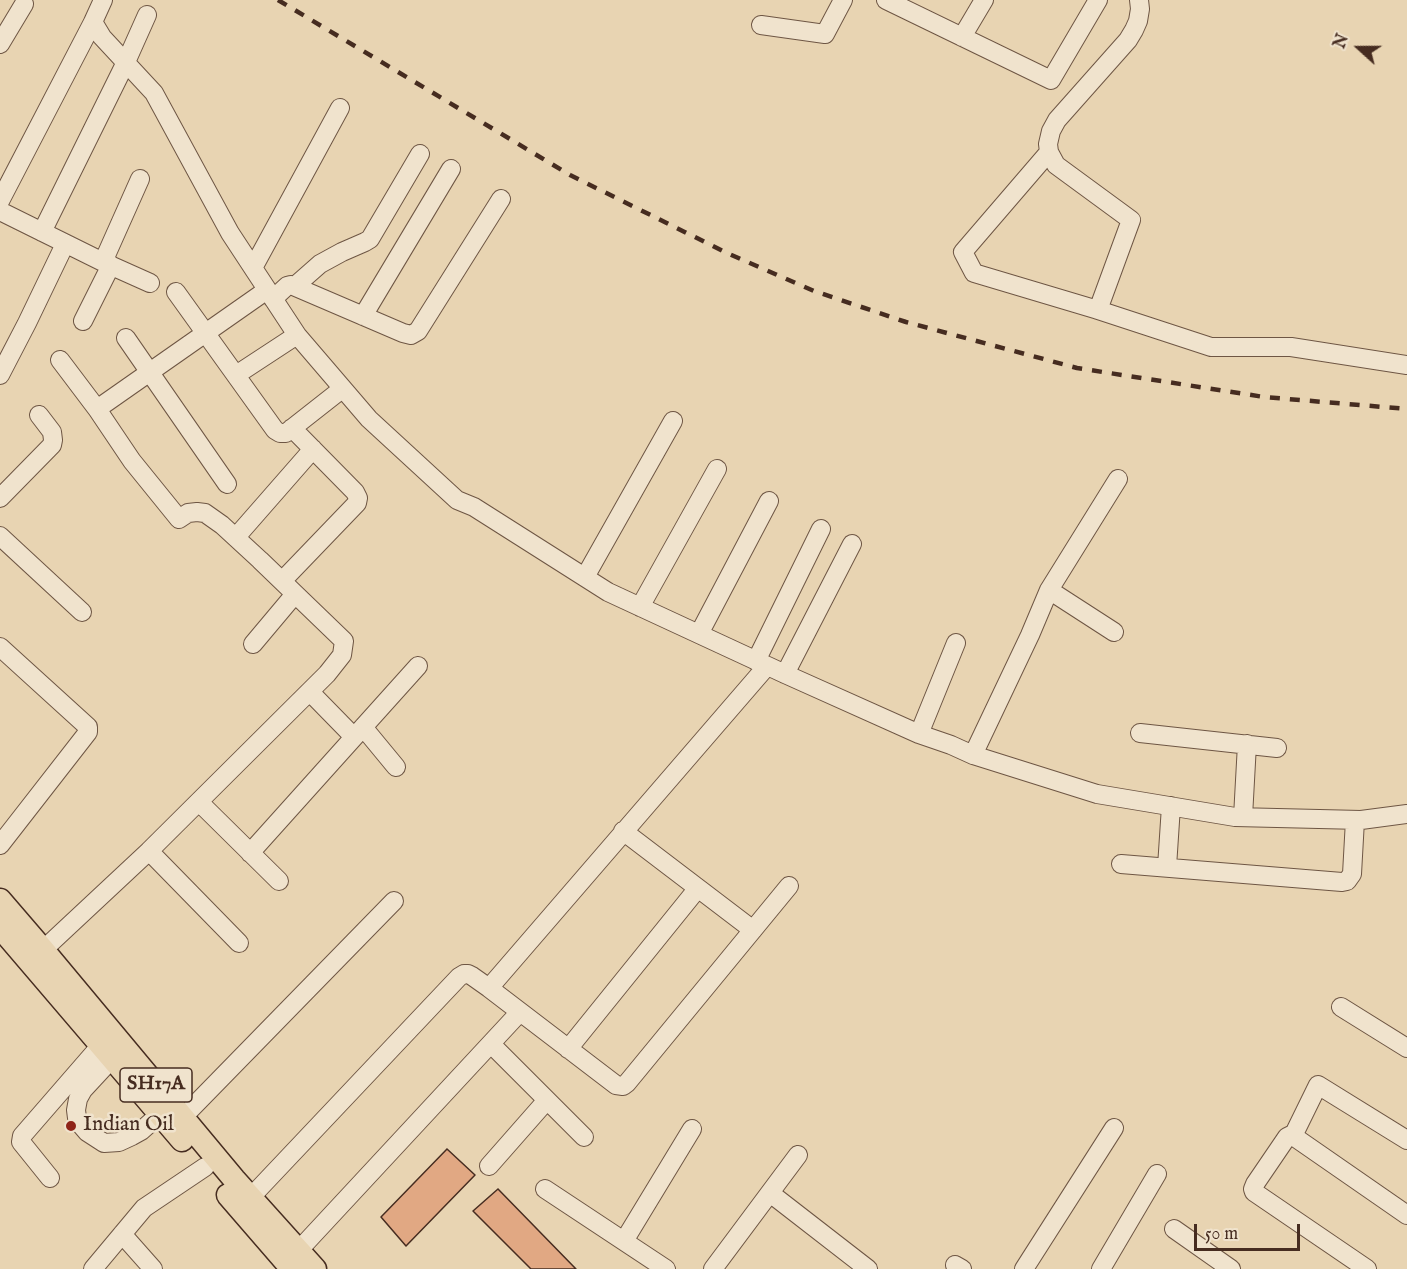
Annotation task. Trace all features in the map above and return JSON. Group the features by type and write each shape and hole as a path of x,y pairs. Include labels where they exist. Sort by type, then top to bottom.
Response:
{"main road":[{"name":"SH17A","path":"0,900 44,950 112,1050 160,1114 205,1167 295,1260 315,1269"},
{"name":"SH17A","path":"0,927 112,1050 183,1117 251,1197 295,1260"}],"street":[{"path":"0,201 103,0"},
{"path":"761,25 825,34 843,0"},
{"path":"886,0 911,5 962,37 1051,80 1098,0"},
{"path":"962,37 984,0"},
{"path":"1098,310 1131,220 1056,165 1049,152 1048,144 1050,131 1056,120 1128,40 1138,21 1139,0"},
{"path":"0,44 24,4"},
{"path":"42,232 147,15"},
{"path":"93,22 102,37 154,93 230,233 297,335 369,419 457,500 474,507 608,592 919,734 974,755 1096,794 1244,817 1355,820 1407,814"},
{"path":"253,268 340,108"},
{"path":"1049,152 963,252 974,273 1211,347 1291,347 1407,364"},
{"path":"295,286 320,264 370,239 420,154"},
{"path":"363,316 451,169"},
{"path":"83,321 140,179"},
{"path":"97,409 206,332 270,294 291,285 403,333 411,335 417,332 501,199"},
{"path":"0,211 150,283"},
{"path":"0,375 65,244"},
{"path":"176,292 280,434 286,433 342,388"},
{"path":"236,375 297,335"},
{"path":"126,338 227,484"},
{"path":"44,950 149,851 310,692 342,655 344,641 236,537 206,513 188,513 179,519 132,461 60,360"},
{"path":"0,498 52,445 51,432 39,415"},
{"path":"585,577 673,421"},
{"path":"253,644 289,588 357,503 358,498 355,492 292,428"},
{"path":"236,537 313,449"},
{"path":"640,607 717,469"},
{"path":"974,755 1049,590 1118,479"},
{"path":"699,634 769,501"},
{"path":"489,988 762,663 821,529"},
{"path":"0,536 82,612"},
{"path":"785,674 852,544"},
{"path":"1049,590 1114,632"},
{"path":"919,734 956,643"},
{"path":"0,648 88,727 88,732 0,845"},
{"path":"250,853 418,666"},
{"path":"310,692 359,732 396,767"},
{"path":"1140,733 1277,748"},
{"path":"1244,817 1246,744"},
{"path":"199,802 279,881"},
{"path":"1167,867 1171,806"},
{"path":"1121,864 1347,881 1352,874 1355,820"},
{"path":"623,831 753,930"},
{"path":"149,851 239,943"},
{"path":"251,1197 464,974 468,974 489,988 616,1085 625,1085 789,886"},
{"path":"568,1049 698,888"},
{"path":"183,1117 394,901"},
{"path":"1341,1007 1407,1048"},
{"path":"295,1260 520,1012"},
{"path":"491,1044 584,1137"},
{"path":"112,1050 78,1099 76,1110 81,1125 87,1132 104,1143 119,1142 132,1136 160,1114"},
{"path":"50,1178 21,1142 21,1138 112,1050"},
{"path":"1293,1136 1318,1085 1407,1140"},
{"path":"489,1166 547,1100"},
{"path":"1024,1269 1114,1128"},
{"path":"624,1241 692,1129"},
{"path":"1367,1269 1254,1192 1255,1184 1288,1136 1293,1136 1407,1215"},
{"path":"712,1269 798,1155"},
{"path":"93,1269 144,1208 205,1167"},
{"path":"1101,1269 1157,1174"},
{"path":"545,1189 666,1269"},
{"path":"770,1193 868,1269"},
{"path":"1174,1229 1231,1269"},
{"path":"122,1234 153,1269"}],"building":[{"path":"447,1149 475,1175 406,1246 381,1217"},
{"path":"498,1189 576,1269 531,1269 473,1211"}],"railway":[{"path":"278,0 570,175 727,253 814,291 906,322 1077,368 1264,397 1407,409"}],"place":[{"name":"Indian Oil","path":"71,1126"}]}
